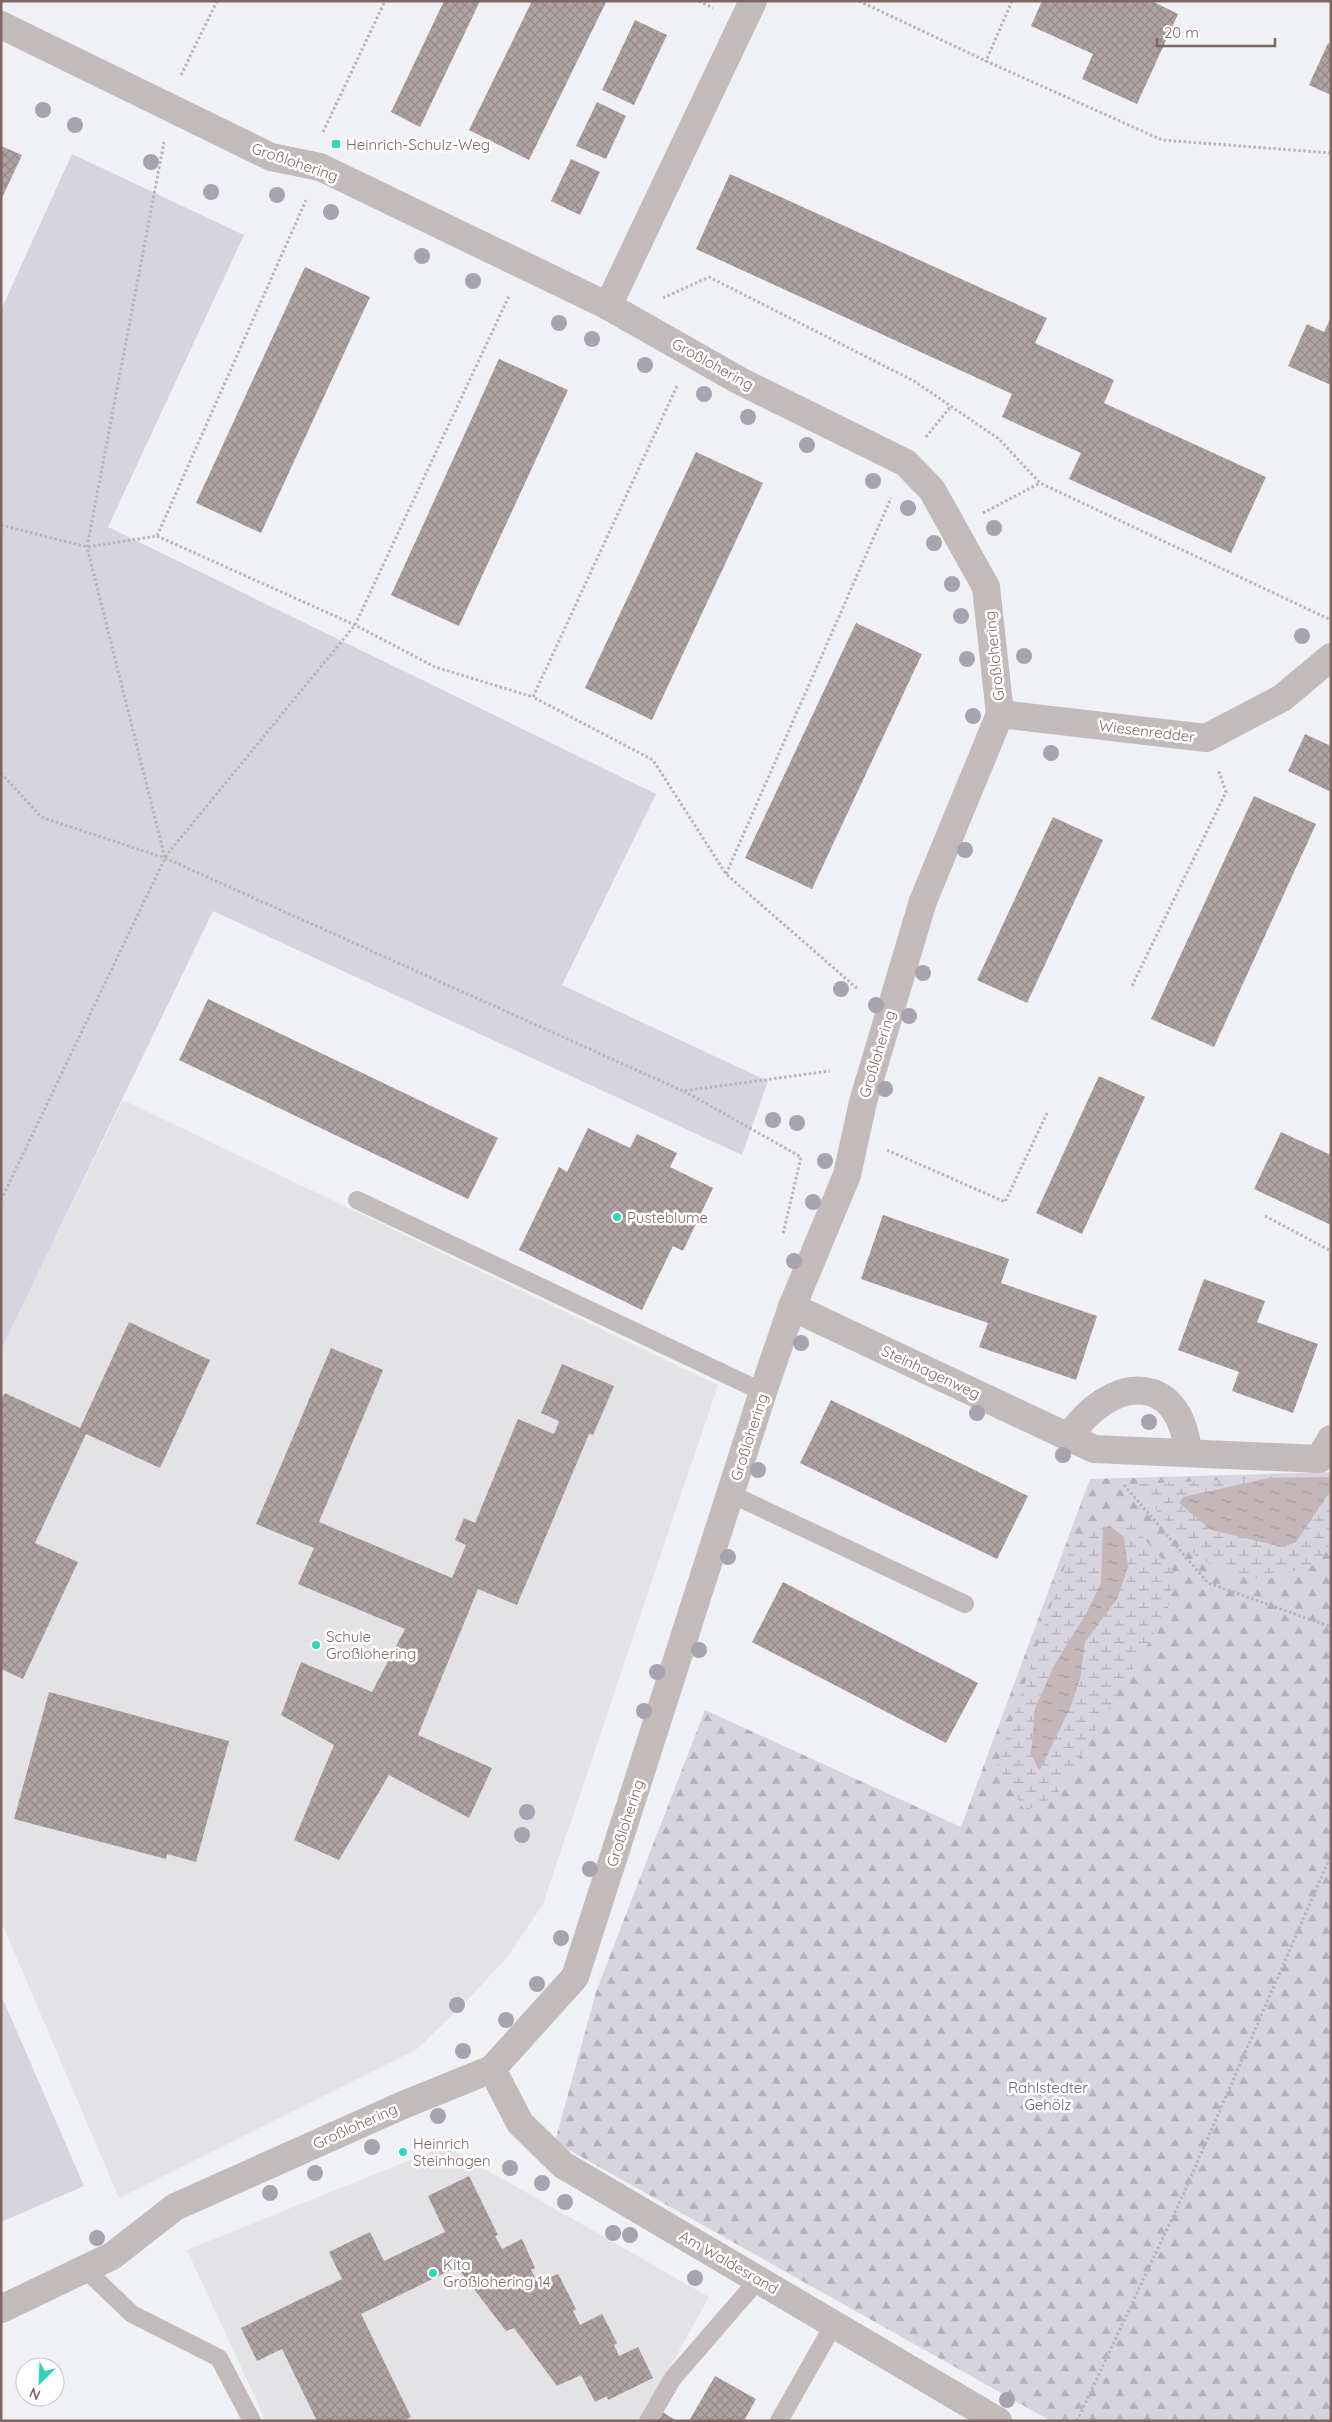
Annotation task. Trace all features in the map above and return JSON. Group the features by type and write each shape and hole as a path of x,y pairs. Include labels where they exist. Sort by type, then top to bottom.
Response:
{"street":[{"path":"617,311 753,1"},
{"name":"Großlohering","path":"1,25 271,157 319,154 523,266 617,311 740,381 906,464 932,490 955,528 986,587 1000,714 923,901 862,1102 847,1175 792,1307 763,1392 575,1977 492,2069 403,2105 175,2207 112,2256 1,2309"},
{"name":"Wiesenredder","path":"1000,714 1206,738 1282,698 1331,657"},
{"name":"Steinhagenweg","path":"792,1307 1094,1449 1319,1459 1331,1439"},
{"path":"1069,1437 1083,1418 1102,1402 1116,1394 1132,1389 1148,1392 1163,1399 1176,1410 1187,1437 1188,1453"},
{"name":"Am Waldesrand","path":"492,2069 520,2123 563,2165 998,2421"}],"lane":[{"path":"357,1200 763,1392"},
{"path":"731,1494 965,1604"},
{"path":"85,2269 132,2314 219,2358 252,2421"},
{"path":"648,2421 673,2378 758,2280"},
{"path":"779,2421 834,2324"}],"path":[{"path":"165,858 87,547 156,174 171,109 182,74 217,1"},
{"path":"157,536 385,1"},
{"path":"859,1 986,61 1162,140 1331,153"},
{"path":"986,61 1012,1"},
{"path":"1,1200 165,858 355,626 523,266"},
{"path":"617,311 709,277 914,381 999,439 1040,483 1331,620"},
{"path":"533,698 692,354"},
{"path":"726,874 906,464"},
{"path":"955,528 1040,483"},
{"path":"1,525 87,547 157,536 355,626 435,668 533,698 653,760 726,874 889,1016"},
{"path":"1132,986 1226,792 1206,738"},
{"path":"1,773 41,817 165,858 683,1090 801,1157 783,1235"},
{"path":"683,1090 830,1071"},
{"path":"855,1136 1005,1202 1048,1111"},
{"path":"1265,1216 1331,1251"},
{"path":"1094,1449 1208,1583 1331,1627"},
{"path":"1077,2421 1183,2195 1331,1856"}],"shaded area":[{"name":"Schule Großlohering","path":"123,1100 718,1385 543,1904 508,1956 466,2002 417,2049 119,2198 1,1921 1,1350"},
{"name":"Kita Großlohering 14","path":"445,2146 709,2297 640,2421 266,2421 187,2250"}],"green space":[{"path":"72,154 244,235 108,527 656,794 562,985 768,1081 742,1155 213,911 1,1350 1,310"},
{"name":"Rahlstedter Gehölz","path":"1331,1472 1331,2421 1051,2421 555,2142 596,1992 705,1710 961,1827 1090,1479"},
{"path":"1269,1478 1183,1497 1296,1542 1331,1490 1331,1543 1317,1564 1265,1580 1230,1574 1197,1557 1134,1484"},
{"path":"1129,1521 1175,1574 1167,1612 1056,1796 1025,1811 997,1765 1073,1542 1089,1531 1103,1527 1101,1583 1087,1612 1031,1755 1039,1770 1080,1679 1085,1642 1117,1599 1124,1537 1110,1526"},
{"path":"1,1995 84,2186 1,2222"}],"water":[{"path":"1331,1477 1331,1490 1296,1542 1283,1547 1211,1530 1179,1503 1183,1497 1269,1478"},
{"path":"1110,1526 1124,1537 1128,1567 1117,1599 1085,1642 1080,1679 1070,1708 1040,1770 1031,1755 1035,1708 1055,1664 1087,1612 1101,1583 1103,1527"}],"building":[{"path":"444,1 480,1 420,127 391,112"},
{"path":"532,1 606,2 529,160 469,130"},
{"path":"1042,1 1152,1 1178,14 1137,104 1082,79 1093,54 1031,26"},
{"path":"635,20 667,35 634,105 602,90"},
{"path":"1328,43 1331,45 1331,95 1309,85"},
{"path":"597,102 626,116 606,159 576,146"},
{"path":"1,146 22,155 1,200"},
{"path":"571,159 600,172 580,215 551,201"},
{"path":"730,174 1047,318 1035,343 1114,380 1104,403 1266,477 1231,553 1069,479 1081,453 1002,417 1012,394 696,249"},
{"path":"305,267 370,297 261,533 196,503"},
{"path":"1331,317 1331,385 1288,366 1307,324 1324,332"},
{"path":"499,359 568,390 459,626 391,595"},
{"path":"696,452 763,483 652,720 585,688"},
{"path":"856,623 922,654 812,889 745,858"},
{"path":"1305,734 1331,746 1331,792 1288,771"},
{"path":"1254,796 1316,824 1214,1047 1151,1019"},
{"path":"1053,817 1103,840 1027,1003 977,980"},
{"path":"208,999 498,1138 468,1199 179,1060"},
{"path":"1099,1076 1145,1097 1082,1234 1036,1213"},
{"name":"Pusteblume","path":"588,1128 630,1148 637,1134 677,1153 670,1167 713,1188 683,1251 673,1246 642,1310 519,1250 559,1167 567,1172"},
{"path":"1281,1132 1331,1155 1331,1225 1254,1189"},
{"path":"883,1215 1009,1259 1001,1283 1097,1316 1076,1380 979,1347 988,1323 861,1279"},
{"path":"1204,1279 1265,1301 1257,1322 1318,1344 1293,1413 1232,1391 1239,1372 1178,1350"},
{"path":"129,1322 210,1360 160,1468 86,1434 35,1543 78,1562 23,1679 1,1669 1,1400 5,1393 80,1428"},
{"path":"331,1348 383,1370 319,1522 452,1578 466,1545 455,1540 464,1518 475,1523 518,1419 554,1434 559,1421 541,1413 562,1364 614,1386 593,1435 589,1434 517,1605 478,1589 418,1735 492,1768 469,1818 389,1775 339,1860 294,1840 334,1745 281,1715 301,1662 372,1692 405,1629 298,1584 314,1548 256,1524"},
{"path":"831,1400 1028,1496 997,1559 800,1463"},
{"path":"783,1582 978,1683 946,1743 752,1642"},
{"path":"49,1692 229,1741 196,1862 167,1854 166,1859 14,1819"},
{"path":"469,2176 498,2235 495,2236 502,2249 522,2239 535,2268 531,2270 538,2283 558,2274 576,2309 573,2311 580,2325 602,2314 617,2343 614,2345 619,2356 638,2347 653,2378 608,2400 607,2396 595,2402 581,2375 557,2386 514,2328 506,2331 457,2267 361,2314 411,2417 403,2421 317,2421 282,2349 257,2361 241,2328 342,2279 329,2252 370,2232 384,2261 445,2232 428,2196"},
{"path":"715,2376 756,2399 744,2421 689,2421"},
{"path":"659,2410 677,2421 652,2421"}],"place":[{"name":"Heinrich-Schulz-Weg","path":"336,144"},
{"name":"Pusteblume","path":"617,1217"},
{"name":"Schule Großlohering","path":"316,1645"},
{"name":"Heinrich Steinhagen","path":"403,2152"},
{"name":"Kita Großlohering 14","path":"433,2273"}]}
